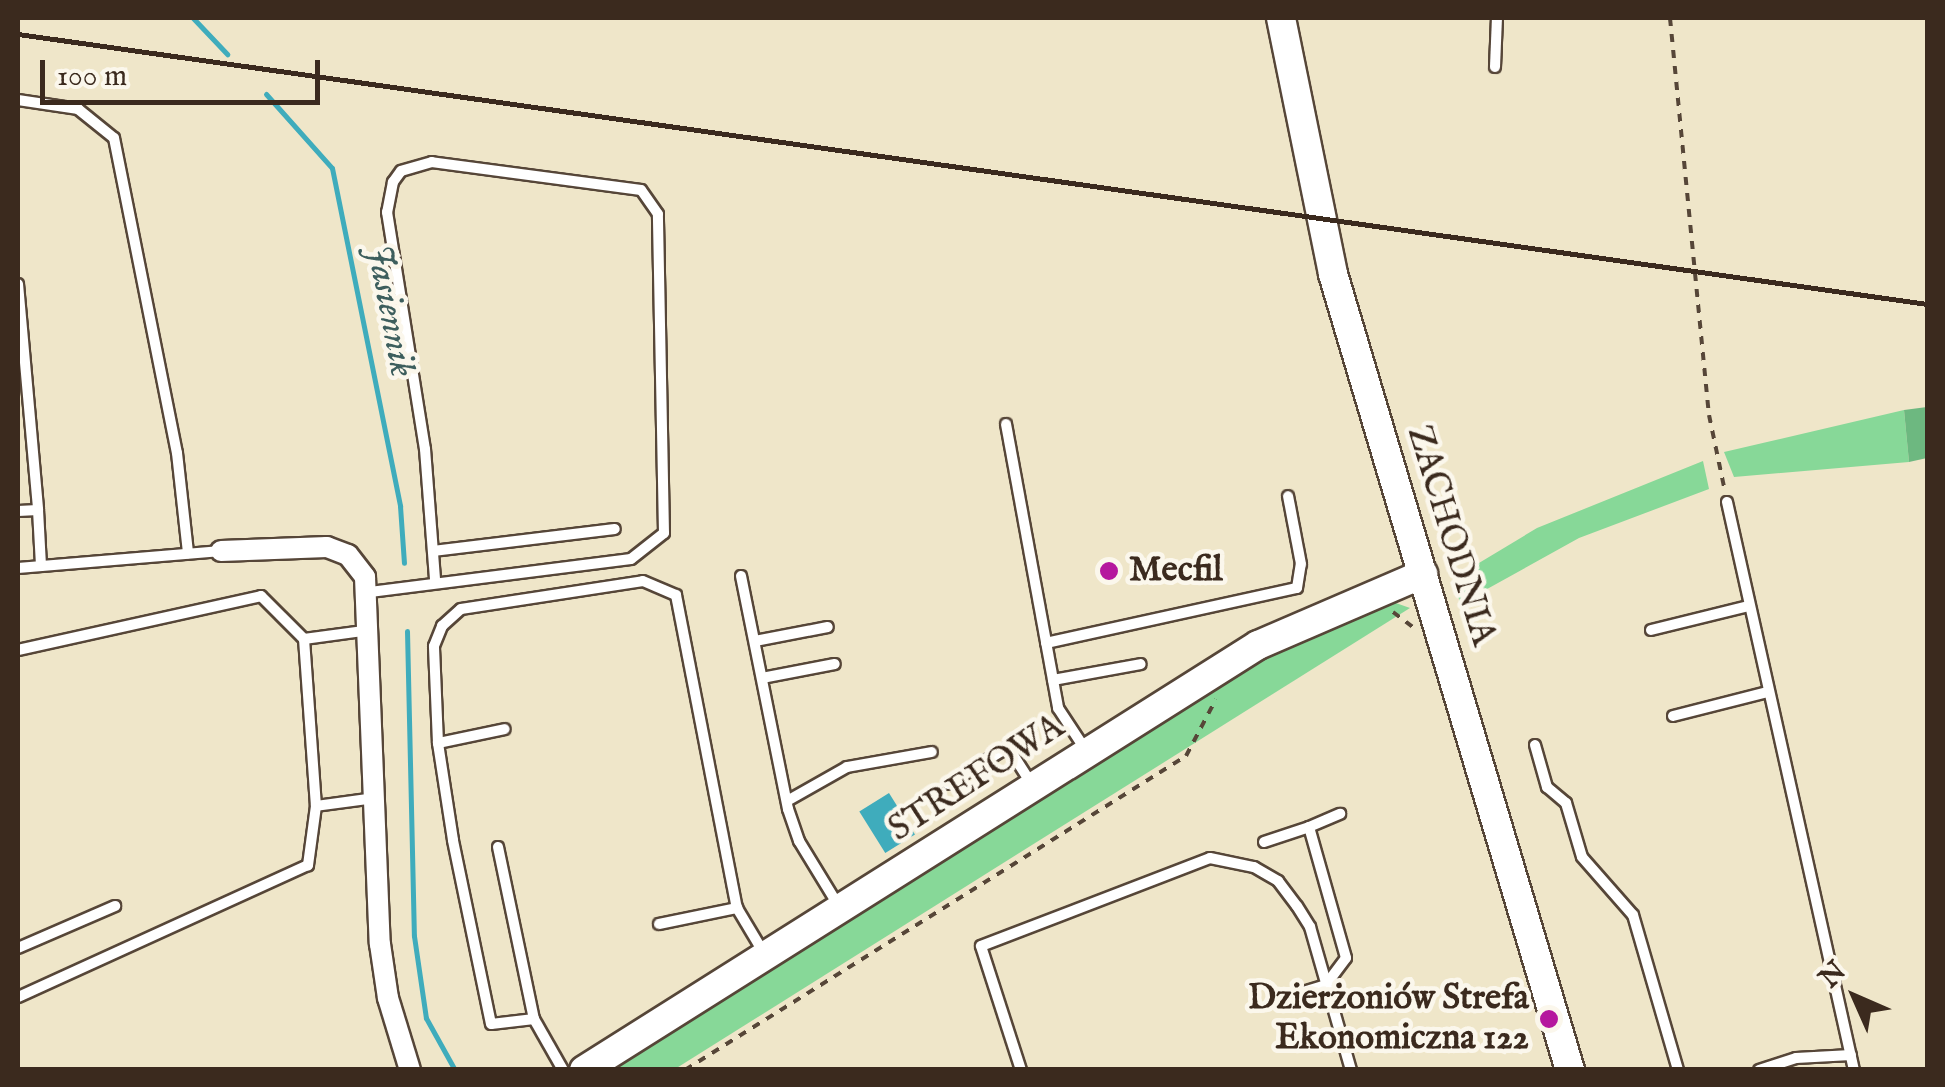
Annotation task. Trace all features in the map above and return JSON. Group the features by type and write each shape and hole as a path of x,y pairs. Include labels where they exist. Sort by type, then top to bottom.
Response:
{"street":[{"name":"ZACHODNIA","path":"1281,18 1333,274 1570,1070"},
{"path":"221,551 327,547 358,565 370,592 380,944 388,998 410,1070"},
{"name":"STREFOWA","path":"584,1070 1258,645 1422,574"}],"lane":[{"path":"1495,67 1498,18"},
{"path":"18,100 78,109 114,138 177,452 188,553"},
{"path":"370,592 435,580 630,560 664,534 658,214 641,190 432,162 401,170 393,182 387,212 425,449 435,580"},
{"path":"18,284 41,566"},
{"path":"1006,424 1058,708 1088,753"},
{"path":"1046,643 1298,588 1301,564 1288,496"},
{"path":"1726,502 1854,1070"},
{"path":"18,511 38,510"},
{"path":"433,550 616,529"},
{"path":"18,568 221,551"},
{"path":"742,576 786,801 798,841 841,910"},
{"path":"534,1018 491,1024 438,743 434,646 442,626 460,609 643,581 665,585 685,620 736,908 766,956"},
{"path":"18,650 261,596 304,639 316,806 308,865 18,997"},
{"path":"1651,630 1749,606"},
{"path":"754,641 828,627"},
{"path":"304,639 372,630"},
{"path":"762,678 836,664"},
{"path":"1053,680 1141,664"},
{"path":"1673,716 1768,692"},
{"path":"438,743 505,729"},
{"path":"948,784 1031,733"},
{"path":"1534,745 1547,788 1566,803 1582,857 1633,916 1678,1070"},
{"path":"1008,747 1034,788"},
{"path":"786,801 847,768 932,752"},
{"path":"316,806 376,798"},
{"path":"1264,842 1340,814"},
{"path":"1280,1000 1326,984 1346,958 1309,827"},
{"path":"498,847 534,1018 563,1070"},
{"path":"1021,1070 981,946 1210,858 1254,867 1278,881 1310,926 1351,1070"},
{"path":"18,948 115,906"},
{"path":"660,924 736,908"},
{"path":"1760,1070 1796,1058 1851,1055"}],"path":[{"path":"1670,18 1710,414 1726,502"},
{"path":"685,1070 1186,756 1219,693"}],"green space":[{"path":"1927,407 1927,458 1909,462 1904,410"},
{"path":"1904,410 1909,462 1734,477 1724,452"},
{"path":"1703,461 1709,489 1579,538 1460,604 1454,578 1537,528"},
{"path":"1393,602 1410,608 675,1069 608,1070 1257,660 1351,612"}],"water":[{"path":"889,793 915,835 885,853 859,812"}],"waterway":[{"name":"Jasiennik","path":"193,18 227,54"},
{"name":"Jasiennik","path":"266,94 332,168 400,506 404,563"},
{"name":"Jasiennik","path":"407,631 414,936 426,1018 455,1070"}],"railway":[{"path":"18,34 1928,304"}],"place":[{"name":"Mecfil","path":"1109,571"},
{"name":"Dzierżoniów Strefa Ekonomiczna 122","path":"1549,1019"}]}
